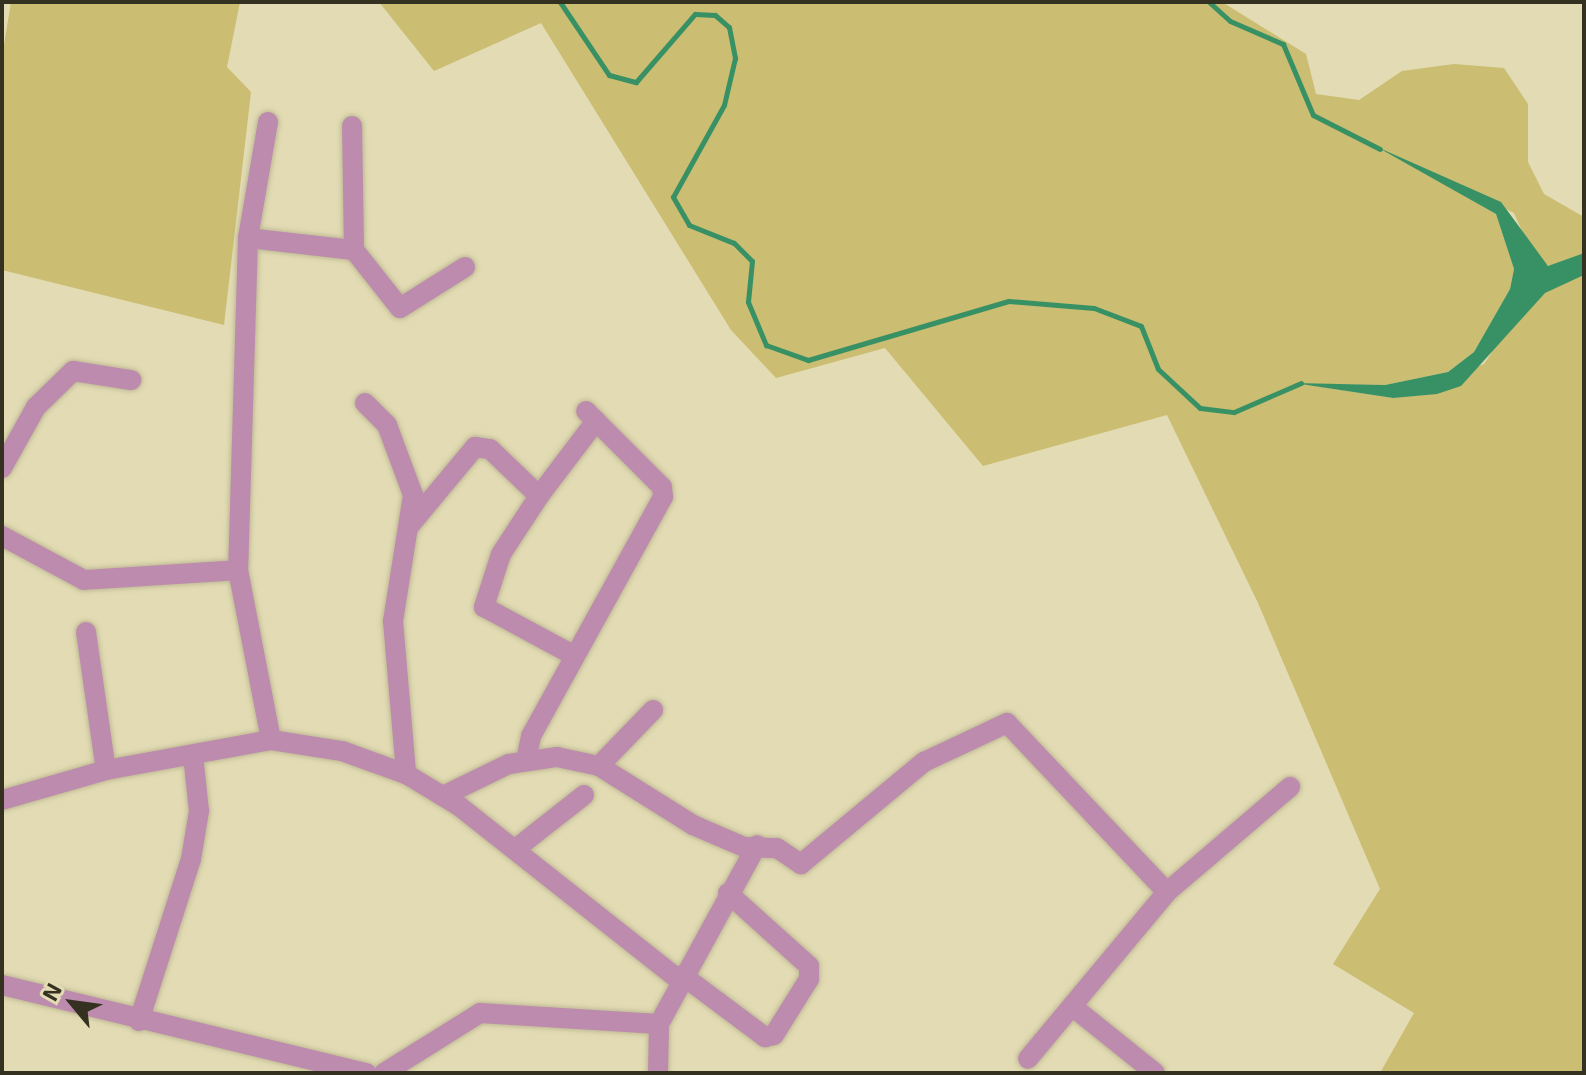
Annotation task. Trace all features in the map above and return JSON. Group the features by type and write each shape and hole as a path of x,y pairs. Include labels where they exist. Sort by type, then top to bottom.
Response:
{"street":[{"path":"268,122 248,238 238,570 271,740"},
{"path":"352,126 354,250 400,308 465,267"},
{"path":"248,238 354,250"},
{"path":"2,468 36,407 73,371 131,380"},
{"path":"365,403 398,448 413,495 393,621 406,774"},
{"path":"526,760 531,736 575,656 663,492 591,416 501,554 484,607 575,656"},
{"path":"410,525 475,447 490,449 539,496"},
{"path":"2,536 84,580 238,570"},
{"path":"86,632 106,770"},
{"path":"599,766 653,710"},
{"path":"443,796 526,760 557,757 599,766 693,825 744,847 757,845 810,861 924,762 1007,723 1167,892"},
{"path":"2,800 106,770 271,740 342,751 406,774 443,796 518,847 680,978 765,1037 774,1035 809,979 809,966 728,893"},
{"path":"139,1021 191,859 199,811 193,755"},
{"path":"1028,1059 1167,892 1290,787"},
{"path":"518,847 584,795"},
{"path":"658,1073 659,1024 680,978 757,845"},
{"path":"2,985 139,1021 367,1073"},
{"path":"1073,1007 1155,1073"},
{"path":"384,1073 480,1013 659,1024"}],"shaded area":[{"path":"11,2 240,2 227,67 251,92 224,325 2,270 2,57"},
{"path":"379,2 1222,2 1306,54 1316,94 1359,100 1402,71 1454,64 1504,68 1528,104 1528,162 1544,194 1584,217 1584,253 1549,266 1531,252 1514,213 1388,152 1496,214 1514,269 1510,289 1474,352 1448,372 1385,385 1303,384 1393,398 1484,364 1513,320 1545,292 1584,275 1584,1073 1380,1073 1414,1013 1333,964 1380,889 1258,603 1167,415 983,466 885,348 776,378 731,330 541,23 434,71"},
{"path":"1377,147 1501,202 1548,266 1584,253 1584,275 1545,293 1461,386 1437,394 1393,398 1294,383 1385,385 1448,372 1474,352 1510,289 1514,269 1496,214"}],"waterway":[{"path":"560,2 609,75 636,82 695,14 715,15 729,27 735,58 724,105 673,197 689,225 734,243 752,261 748,302 766,345 808,360 1009,301 1094,308 1141,326 1158,369 1200,408 1234,412 1301,383"},
{"path":"1209,2 1230,21 1283,44 1313,115 1380,149"}]}
